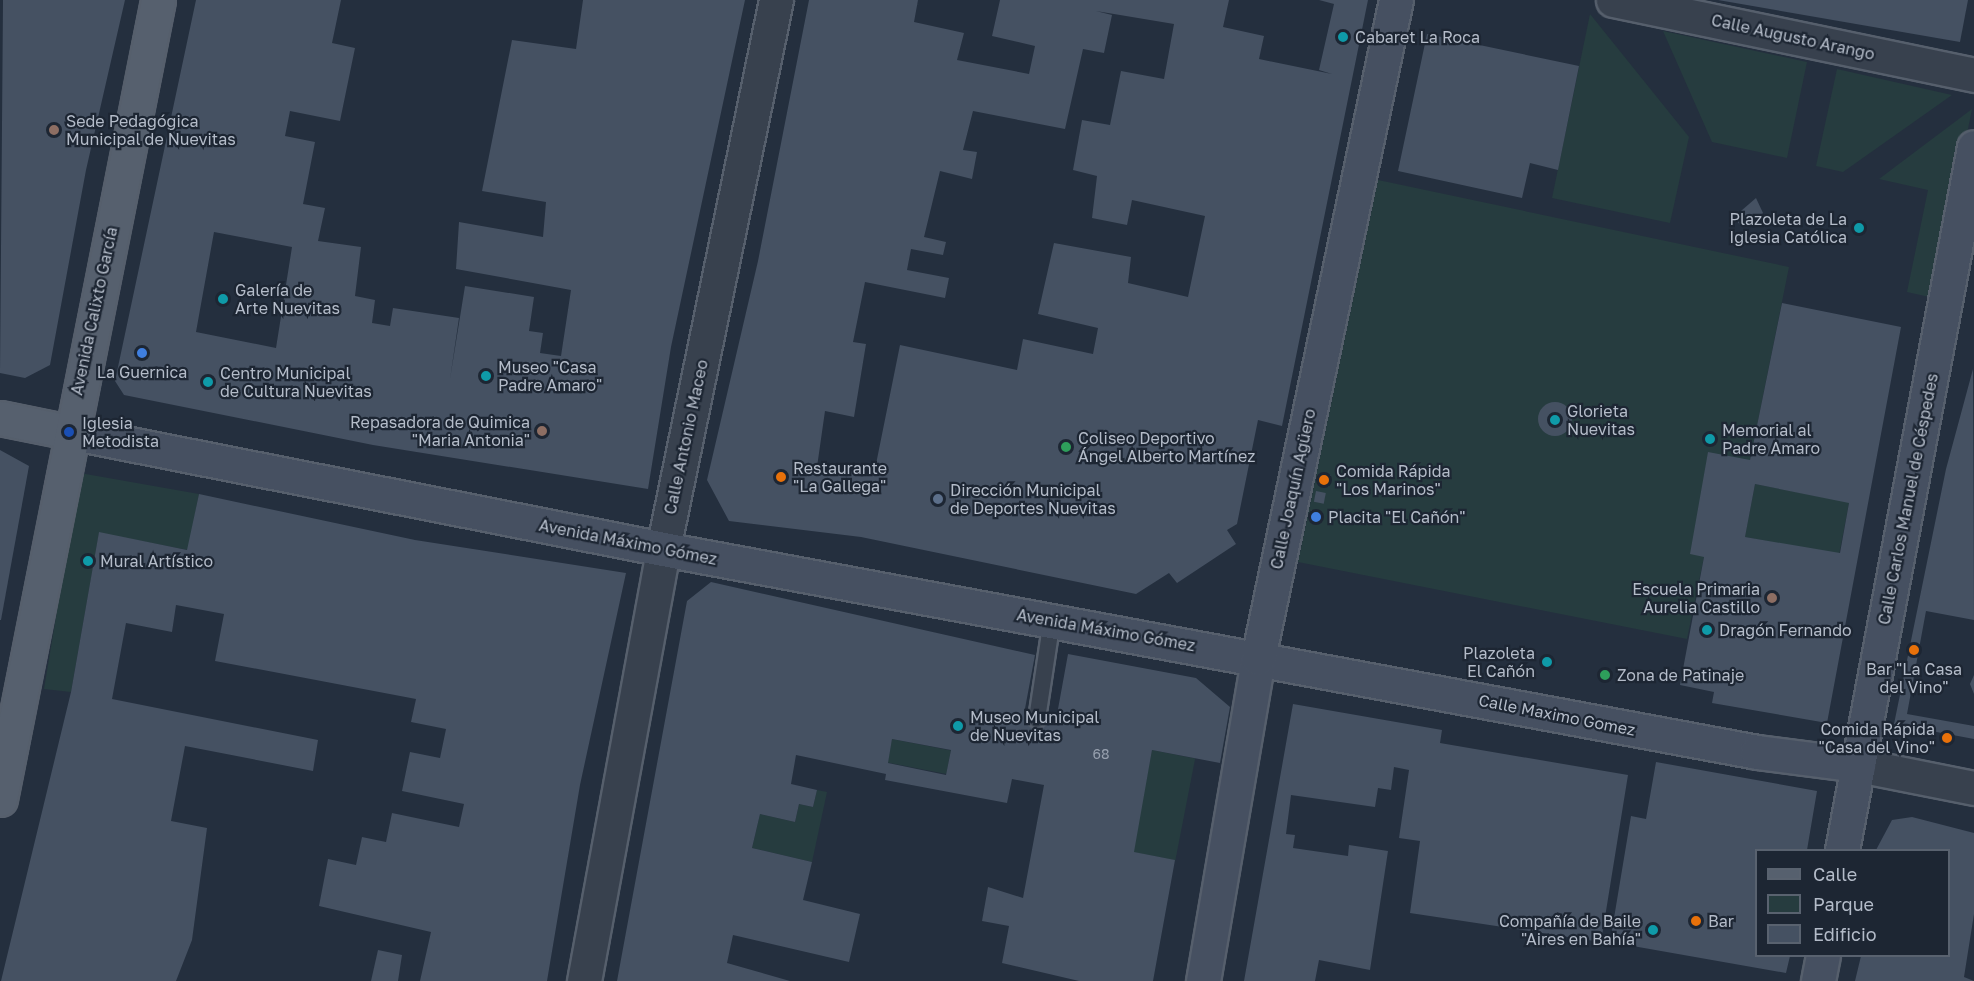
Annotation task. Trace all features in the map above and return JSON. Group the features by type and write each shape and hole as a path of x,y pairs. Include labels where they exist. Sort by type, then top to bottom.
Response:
{"main road":[{"name":"Avenida Calixto García","path":"0,799 69,432 158,0"},
{"name":"Calle Joaquín Agüero","path":"1203,981 1258,658 1396,0"},
{"name":"Calle Carlos Manuel de Céspedes","path":"1842,849 1974,147"},
{"name":"Avenida Máximo Gómez","path":"0,418 663,549 1258,658"},
{"name":"Calle Maximo Gomez","path":"1258,658 1757,752 1858,765"},
{"path":"1818,981 1822,957"}],"street":[{"name":"Calle Antonio Maceo","path":"584,981 663,549 776,0"},
{"name":"Calle Augusto Arango","path":"1613,0 1974,75"},
{"path":"1858,765 1974,788"}],"lane":[{"path":"1037,720 1052,620"}],"green space":[{"path":"1590,14 1689,137 1670,223 1552,198"},
{"path":"1663,31 1807,62 1787,158 1712,142"},
{"path":"1837,69 1952,95 1843,172 1816,166"},
{"path":"1972,109 1934,298 1907,292 1928,190 1879,179"},
{"path":"1378,180 1789,267 1735,535 1704,557 1687,639 1298,562"},
{"path":"80,473 199,494 188,550 99,533 71,692 44,689"},
{"path":"1755,484 1849,502 1839,555 1745,537"},
{"path":"892,739 951,750 946,774 887,763"},
{"path":"1152,750 1195,758 1175,860 1132,852"},
{"path":"817,790 827,792 812,862 752,848 760,814 795,822 799,804 813,807"}],"building":[{"path":"3,0 125,0 86,170 50,365 25,378 0,373"},
{"path":"196,0 341,0 332,43 355,48 340,121 290,111 285,136 315,142 303,204 325,208 318,241 361,247 355,296 375,300 372,323 390,326 393,308 459,318 450,379 465,286 534,297 529,331 543,333 540,353 561,356 571,290 456,269 459,222 543,237 546,202 482,191 512,40 576,49 583,0 745,0 671,347 648,489 373,445 124,395 115,381","holes":["214,232 292,247 276,348 196,332"]},
{"path":"809,0 918,0 914,22 964,33 957,60 1029,74 1035,46 992,36 1000,0 1229,0 1223,27 1264,36 1259,59 1332,74 1319,70 1334,4 1319,0 1368,0 1282,426 1258,420 1237,524 1227,530 1236,544 1177,583 1169,573 1136,594 861,537 729,521 707,480 758,261","holes":["1096,11 1174,24 1164,79 1121,71 1110,125 1082,120 1073,170 1097,176 1092,218 1127,225 1132,200 1205,216 1188,297 1128,283 1131,257 1054,243 1038,314 1098,328 1093,354 1023,339 1017,370 900,345 874,474 817,467 825,411 854,417 866,344 853,342 865,282 945,298 949,278 907,270 911,249 943,255 946,242 924,237 940,171 972,179 977,152 963,150 973,111 1065,129 1083,49 1104,53 1112,15"]},
{"path":"1718,0 1968,0 1960,42"},
{"path":"1427,34 1579,66 1558,170 1530,163 1522,198 1398,171"},
{"path":"1756,198 1763,213 1756,222 1740,225 1734,217"},
{"path":"1782,303 1901,327 1827,723 1712,703 1714,692 1680,685 1704,557 1690,554 1708,452 1750,460","holes":["1755,484 1849,503 1840,553 1745,537"]},
{"path":"1973,369 1974,620 1926,611 1907,714 1974,726 1974,739 1894,724 1946,469"},
{"name":"Glorieta Nuevitas","path":"1555,402 1567,407 1572,419 1567,431 1555,436 1543,431 1538,419 1543,407"},
{"path":"0,450 29,466 1,620 0,620"},
{"name":"Comida Rápida \"Los Marinos\"","path":"1320,473 1331,475 1329,487 1318,485"},
{"path":"1316,491 1326,493 1324,504 1314,502"},
{"path":"199,494 415,540 626,573 580,785 547,981 420,981 431,932 319,906 328,859 356,865 362,837 386,842 392,813 459,827 464,804 402,791 410,752 440,758 446,729 411,722 416,699 215,661 224,614 176,605 172,632 126,623 112,699 318,740 313,771 185,746 171,821 207,828 192,940 176,981 1,981 71,692 99,532 187,550"},
{"name":"Placita \"El Cañón\"","path":"1311,510 1322,512 1320,524 1310,521"},
{"path":"711,582 1035,655 1024,714 1056,720 1068,654 1196,678 1230,707 1220,763 1152,750 1134,852 1175,860 1153,981 1079,981 1002,963 1009,926 982,921 988,887 1023,898 1044,785 1012,779 1007,803 885,780 886,774 796,755 791,784 817,790 813,807 799,804 795,822 760,814 752,848 812,862 803,900 860,914 849,962 733,935 727,963 790,981 617,981 687,601","holes":["892,739 951,750 946,775 888,763"]},
{"path":"1974,675 1974,694 1970,684"},
{"path":"1293,704 1442,730 1440,743 1628,775 1601,942 1410,913 1420,841 1399,838 1409,770 1394,767 1391,790 1378,788 1375,807 1291,795 1286,834 1295,835 1293,848 1348,856 1349,845 1388,851 1370,970 1319,960 1315,981 1244,981"},
{"path":"1656,762 1817,791 1807,849 1755,849 1755,957 1790,957 1786,973 1610,942 1631,816 1646,819"},
{"path":"1912,817 1974,833 1974,914 1964,977 1974,981 1855,981 1861,957 1950,957 1950,849 1877,849 1892,820"},
{"path":"378,950 402,955 398,981 371,981"}],"place":[{"name":"Cabaret La Roca","path":"1343,37"},
{"name":"Sede Pedagógica Municipal de Nuevitas","path":"54,130"},
{"name":"Plazoleta de La Iglesia Católica","path":"1859,228"},
{"name":"Galería de Arte Nuevitas","path":"223,299"},
{"name":"La Guernica","path":"142,353"},
{"name":"Museo \"Casa Padre Amaro\"","path":"486,376"},
{"name":"Centro Municipal de Cultura Nuevitas","path":"208,382"},
{"name":"Glorieta Nuevitas","path":"1555,420"},
{"name":"Repasadora de Quimica \"Maria Antonia\"","path":"542,431"},
{"name":"Iglesia Metodista","path":"69,432"},
{"name":"Memorial al Padre Amaro","path":"1710,439"},
{"name":"Coliseo Deportivo Ángel Alberto Martínez","path":"1066,447"},
{"name":"Restaurante \"La Gallega\"","path":"781,477"},
{"name":"Comida Rápida \"Los Marinos\"","path":"1324,480"},
{"name":"Dirección Municipal de Deportes Nuevitas","path":"938,499"},
{"name":"Placita \"El Cañón\"","path":"1316,517"},
{"name":"Mural Artístico","path":"88,561"},
{"name":"Escuela Primaria Aurelia Castillo","path":"1772,598"},
{"name":"Dragón Fernando","path":"1707,630"},
{"name":"Bar \"La Casa del Vino\"","path":"1914,650"},
{"name":"Plazoleta El Cañón","path":"1547,662"},
{"name":"Zona de Patinaje","path":"1605,675"},
{"name":"Museo Municipal de Nuevitas","path":"958,726"},
{"name":"Comida Rápida \"Casa del Vino\"","path":"1947,738"},
{"name":"Bar","path":"1696,921"},
{"name":"Compañía de Baile \"Aires en Bahía\"","path":"1653,930"}]}
